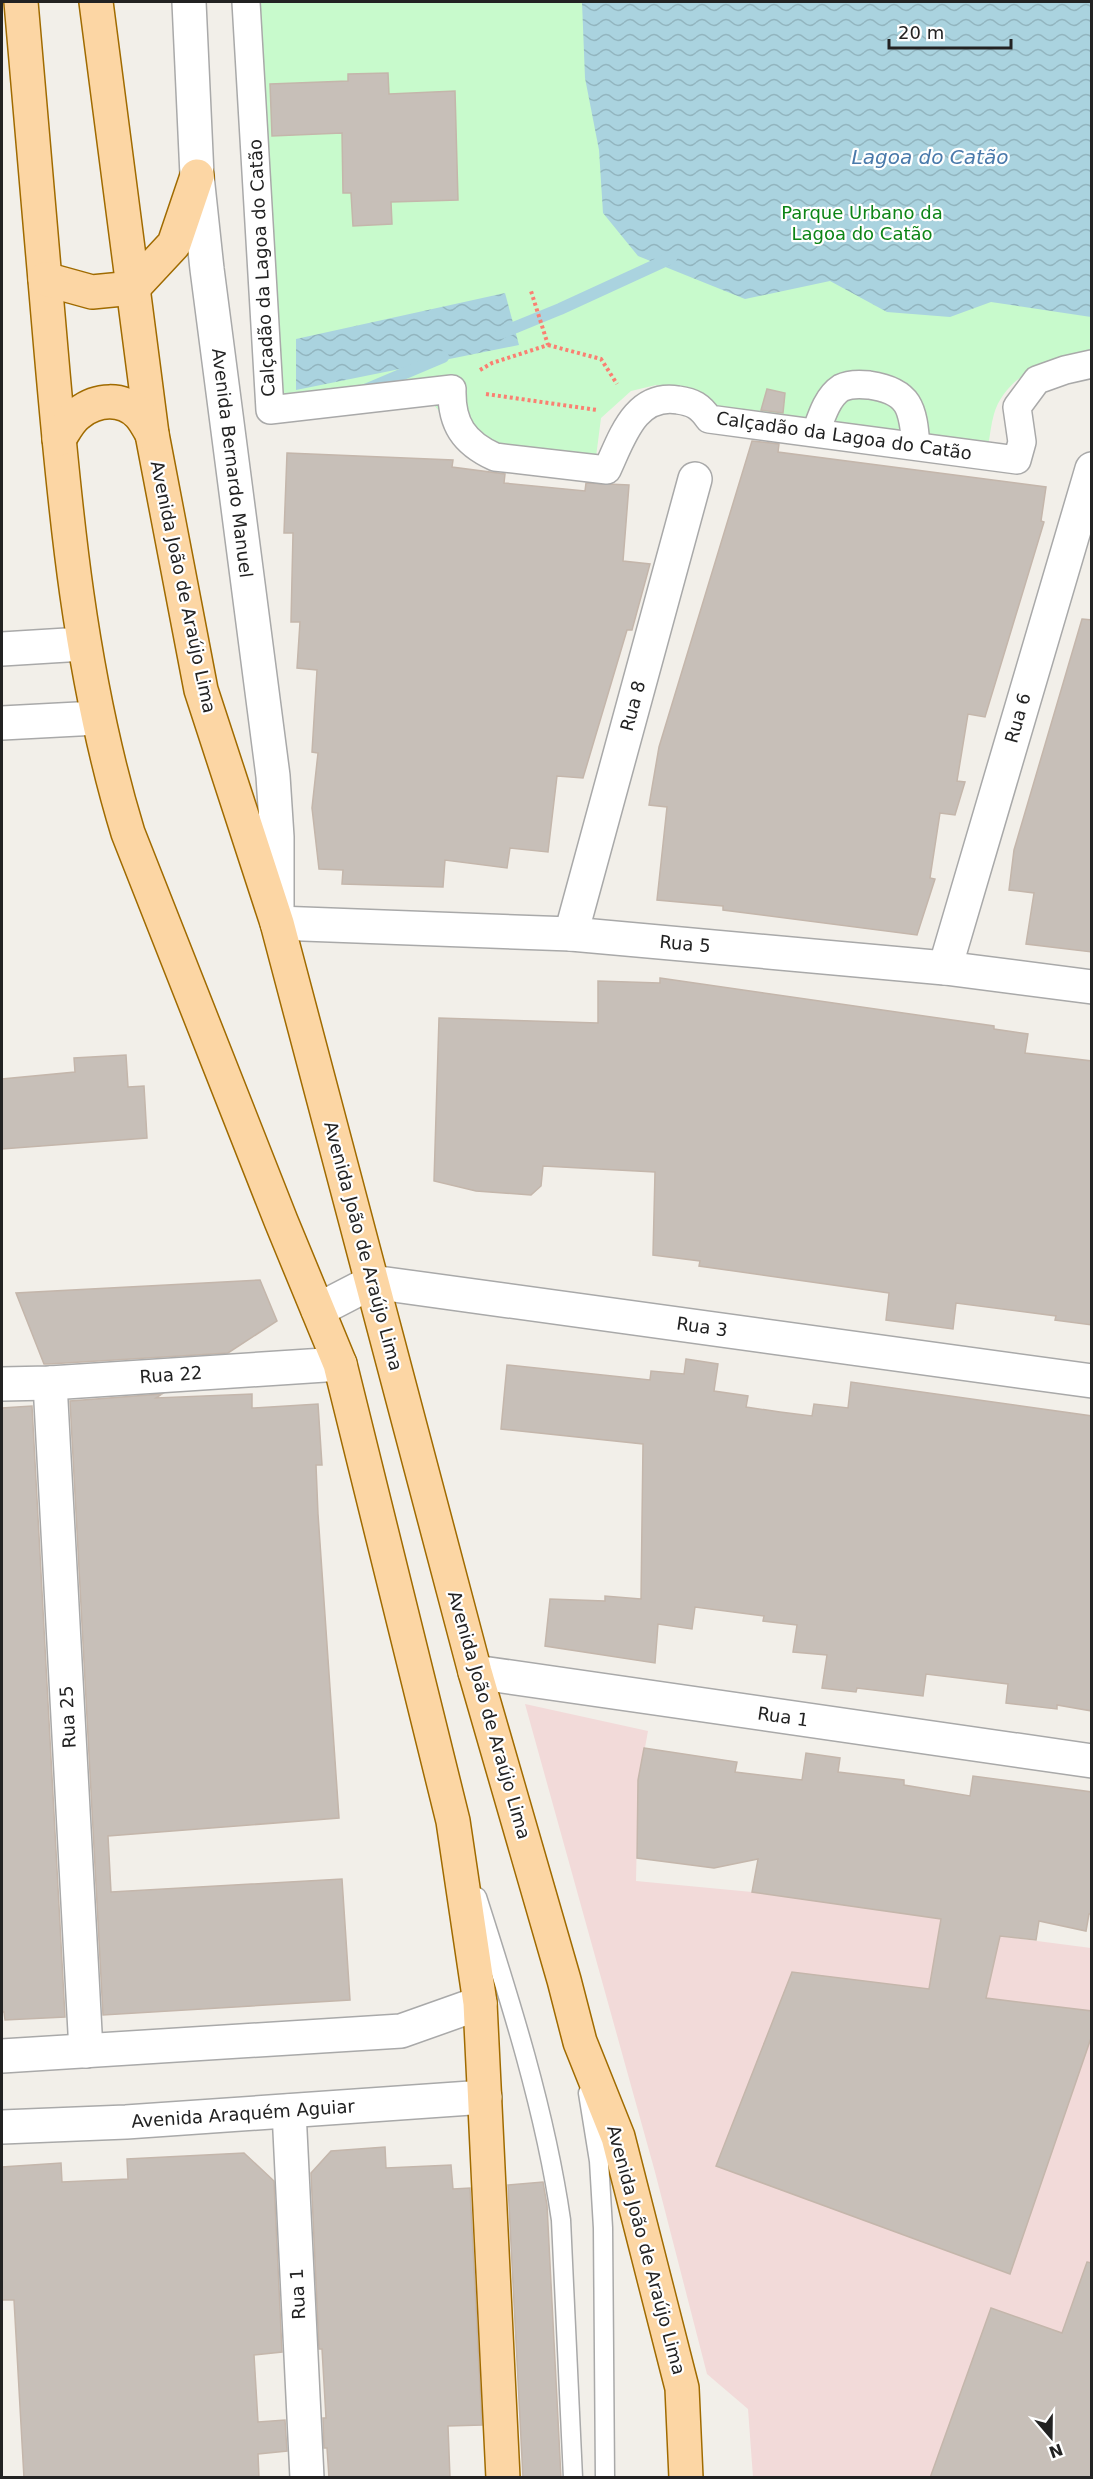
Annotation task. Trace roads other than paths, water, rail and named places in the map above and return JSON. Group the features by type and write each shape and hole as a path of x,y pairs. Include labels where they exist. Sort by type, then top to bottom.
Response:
{"main road":[{"path":"21,2 59,439 83,644 97,718 128,833 340,1364 453,1821 480,2003 503,2478"},
{"name":"Avenida João de Araújo Lima","path":"96,2 152,434 201,690 277,923 475,1672 580,2042 618,2137 662,2302 682,2388 686,2478"},
{"path":"45,279 92,292 133,288 174,244 197,176"},
{"path":"59,439 77,414 94,404 113,401 127,405 140,415 152,434"}],"street":[{"name":"Avenida Bernardo Manuel","path":"189,2 197,176 209,292 273,776 277,837 277,923"},
{"name":"Calçadão da Lagoa do Catão","path":"246,2 270,410 452,389 456,421 464,435 478,450 495,457 607,470 629,423 648,403 668,398 692,402 702,408 709,419 1017,460 1022,442 1017,406 1037,380 1092,364"},
{"path":"816,432 830,400 841,388 859,384 880,387 902,395 911,411 916,446"},
{"name":"Rua 6","path":"945,968 1092,469"},
{"name":"Rua 8","path":"571,934 695,479"},
{"path":"2,650 83,644"},
{"path":"2,723 97,718"},
{"name":"Rua 5","path":"277,923 571,934 945,968 1092,987"},
{"path":"318,1310 372,1282"},
{"name":"Rua 3","path":"372,1282 1092,1381"},
{"name":"Rua 22","path":"2,1384 50,1383 340,1364"},
{"name":"Rua 25","path":"50,1383 86,2051"},
{"name":"Rua 1","path":"475,1672 1092,1761"},
{"path":"2,2056 401,2031 480,2003"},
{"name":"Avenida Araquém Aguiar","path":"2,2127 126,2122 485,2097"},
{"name":"Rua 1","path":"289,2111 308,2478"}],"lane":[{"path":"453,1821 518,2025 556,2187 561,2220 573,2478"},
{"path":"580,2042 599,2161 605,2311 605,2478"}],"water":[{"name":"Lagoa do Catão","path":"582,2 1091,2 1091,317 991,302 950,317 887,312 830,281 745,299 638,256 603,213 599,150 585,78"},
{"path":"505,293 519,345 296,390 296,339"}],"waterway":[{"path":"501,333 560,309 671,258"},
{"path":"365,390 443,357"}],"park label":[{"name":"Parque Urbano da Lagoa do Catão","path":"862,223"}]}
